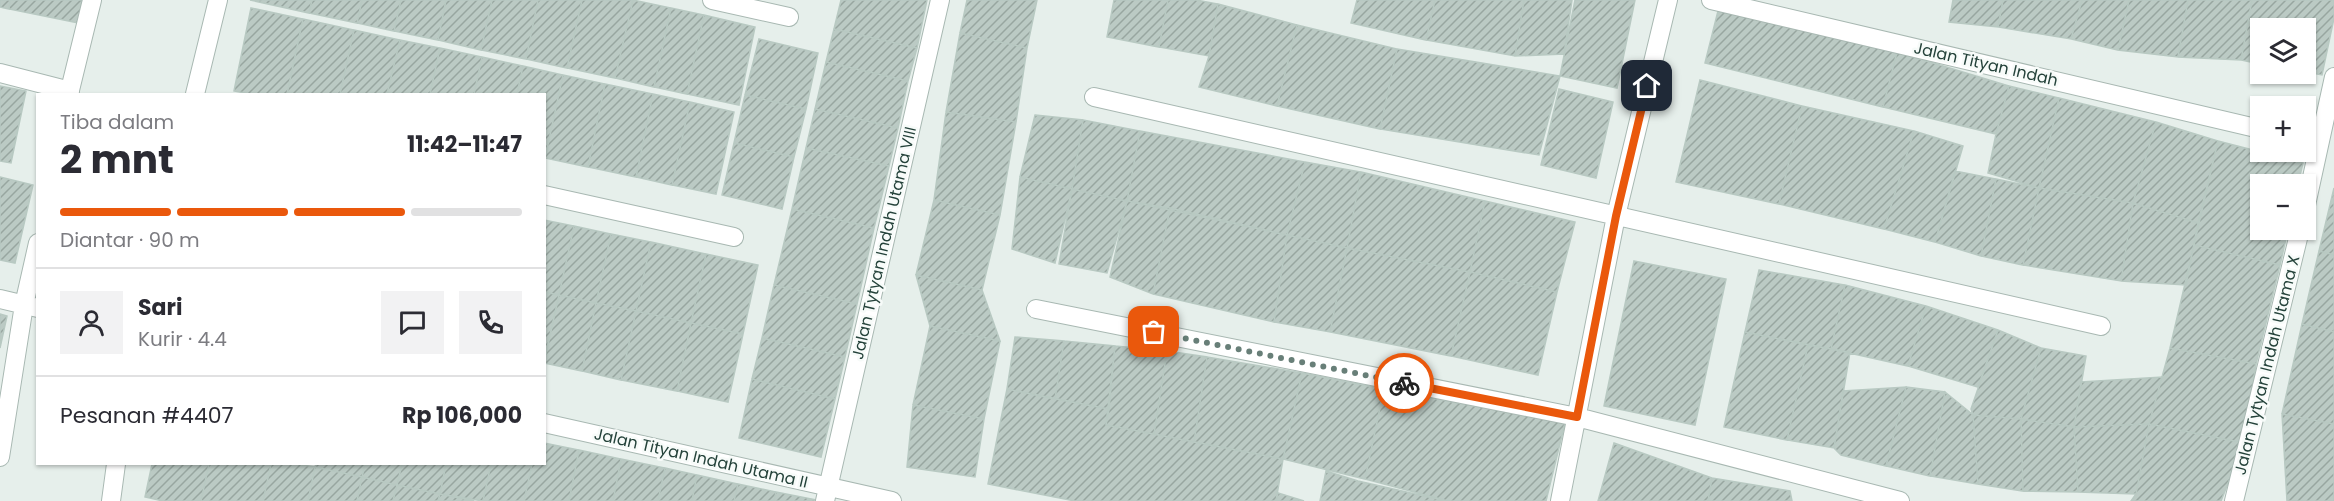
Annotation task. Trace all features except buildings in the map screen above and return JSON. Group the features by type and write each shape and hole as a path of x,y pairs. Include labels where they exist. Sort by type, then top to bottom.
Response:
{"street":[{"path":"0,73 70,93 92,0"},
{"path":"195,93 218,0"},
{"path":"712,0 789,17"},
{"name":"Jalan Tytyan Indah Utama VIII","path":"827,494 940,0"},
{"path":"1560,501 1616,216 1668,0"},
{"name":"Jalan Tityan Indah","path":"1711,0 2250,127"},
{"path":"2313,174 2334,77"},
{"path":"1094,97 2101,326"},
{"path":"546,195 734,237"},
{"name":"Jalan Tytyan Indah Utama X","path":"2234,501 2298,240"},
{"path":"0,457 31,306 36,261"},
{"path":"0,299 31,306"},
{"path":"1036,309 1577,417 1900,501"},
{"name":"Jalan Tityan Indah Utama II","path":"546,424 827,494 892,501"},
{"path":"111,501 116,465"}],"way so far":[{"path":"1154,332 1404,383"}],"route":[{"path":"1404,383 1577,417 1616,216 1647,86"}]}
